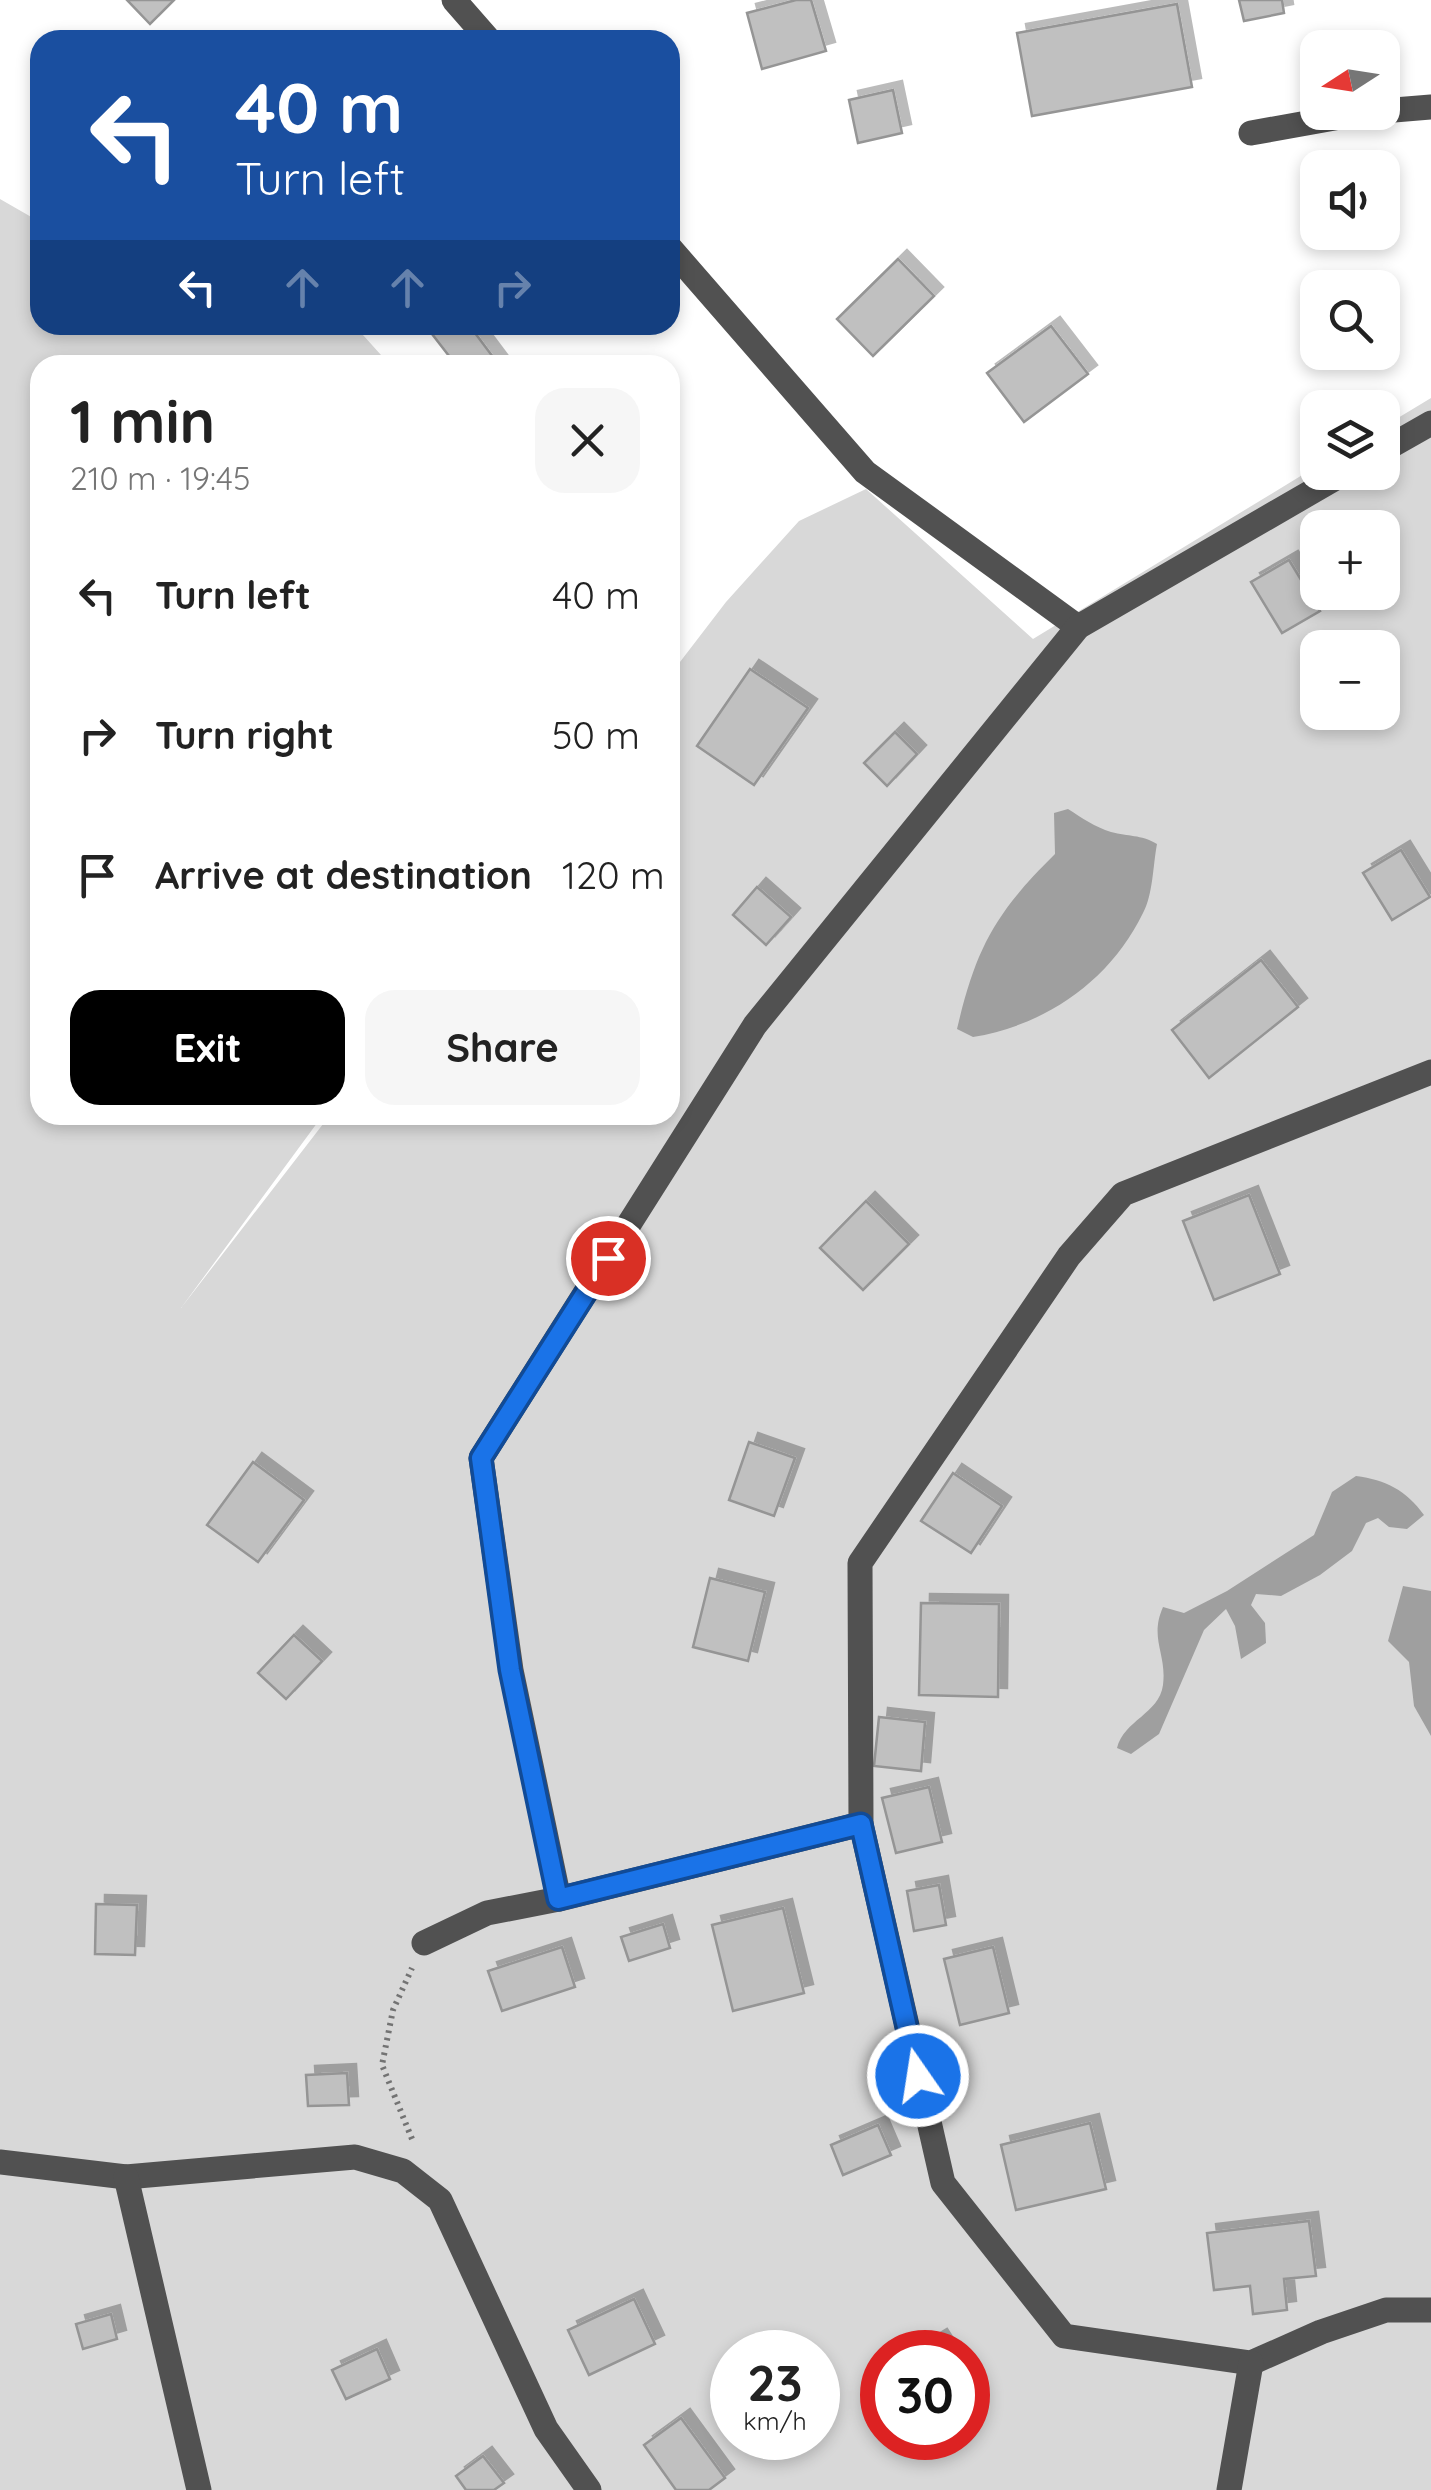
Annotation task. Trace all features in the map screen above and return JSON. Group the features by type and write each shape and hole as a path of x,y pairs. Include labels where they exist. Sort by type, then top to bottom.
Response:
{"street":[{"path":"454,0 480,30"},
{"path":"1400,110 1431,107"},
{"path":"1251,133 1300,124"},
{"path":"680,259 866,472 1078,628"},
{"path":"1400,441 1431,423"},
{"path":"558,1899 510,1670 481,1458 755,1025 1078,628 1315,490"},
{"path":"1431,1072 1123,1194 1070,1256 860,1562 861,1824 943,2183 1064,2336 1251,2363 1321,2332 1386,2310 1431,2310"},
{"path":"424,1943 488,1913 861,1824"},
{"path":"0,2162 126,2177 355,2157 403,2171 440,2200 546,2429 589,2490"},
{"path":"126,2177 199,2490"},
{"path":"1230,2490 1251,2363"}],"path":[{"path":"424,1943 392,2010 382,2066 440,2200"}],"shaded area":[{"path":"0,199 30,216 30,335 363,335 381,355 30,355 30,1125 316,1125 181,1308 322,1125 680,1125 680,662 726,602 799,521 866,489 1033,639 1300,476 1300,490 1400,490 1400,417 1431,398 1431,2490 0,2490"},
{"path":"1068,809 1105,830 1157,844 1146,906 1113,959 1073,996 1026,1022 973,1037 957,1029 981,954 1017,895 1055,854 1054,813"},
{"path":"1356,1476 1394,1488 1424,1515 1407,1529 1389,1527 1378,1518 1366,1523 1352,1551 1320,1575 1281,1596 1256,1594 1251,1605 1265,1623 1266,1643 1241,1659 1235,1626 1226,1609 1204,1630 1159,1734 1131,1754 1117,1748 1127,1730 1160,1695 1164,1674 1158,1628 1163,1607 1184,1613 1227,1591 1314,1535 1332,1492"},
{"path":"1403,1586 1431,1591 1431,1736 1414,1706 1409,1662 1388,1641"}],"building":[{"path":"127,0 174,0 150,24"},
{"path":"811,0 826,51 762,69 747,13"},
{"path":"1239,0 1282,0 1284,13 1244,21"},
{"path":"1177,4 1192,87 1032,116 1017,33"},
{"path":"893,90 902,133 858,143 849,100"},
{"path":"898,259 934,296 873,356 837,319"},
{"path":"1051,326 1088,374 1024,422 987,373"},
{"path":"433,335 476,335 492,355 448,355"},
{"path":"1289,560 1300,578 1300,610 1320,611 1282,633 1251,582"},
{"path":"750,669 808,708 754,785 697,746"},
{"path":"895,732 917,754 887,786 864,763"},
{"path":"1401,850 1430,897 1392,920 1363,873"},
{"path":"757,887 791,917 766,945 733,915"},
{"path":"1261,960 1298,1007 1209,1078 1172,1030"},
{"path":"1249,1195 1280,1274 1214,1300 1183,1221"},
{"path":"866,1201 909,1244 863,1290 820,1248"},
{"path":"749,1442 795,1458 774,1516 729,1500"},
{"path":"253,1462 304,1500 258,1562 207,1525"},
{"path":"953,1473 1002,1506 971,1553 921,1521"},
{"path":"710,1578 765,1592 748,1661 693,1647"},
{"path":"921,1603 999,1604 998,1697 919,1695"},
{"path":"294,1635 322,1661 286,1699 258,1673"},
{"path":"879,1717 925,1722 921,1771 874,1766"},
{"path":"929,1787 942,1842 896,1853 882,1798"},
{"path":"939,1885 946,1925 914,1931 907,1891"},
{"path":"96,1904 137,1905 135,1955 95,1954"},
{"path":"783,1908 804,1993 733,2011 712,1925"},
{"path":"663,1924 670,1948 629,1961 621,1937"},
{"path":"562,1947 575,1987 502,2011 488,1971"},
{"path":"993,1947 1009,2013 960,2025 944,1959"},
{"path":"347,2073 349,2105 308,2106 306,2075"},
{"path":"1090,2123 1106,2189 1016,2210 1001,2145"},
{"path":"878,2125 891,2155 843,2175 831,2145"},
{"path":"1309,2221 1316,2276 1284,2279 1287,2310 1253,2314 1250,2286 1214,2290 1207,2233"},
{"path":"634,2299 655,2344 589,2375 568,2330"},
{"path":"111,2314 117,2339 83,2349 76,2324"},
{"path":"377,2349 390,2379 346,2399 332,2370"},
{"path":"681,2418 725,2478 709,2490 676,2490 644,2445"},
{"path":"483,2456 504,2483 494,2490 466,2490 456,2476"}],"route":[{"path":"608,1258 481,1458 510,1670 558,1899 861,1824 918,2076"}]}
